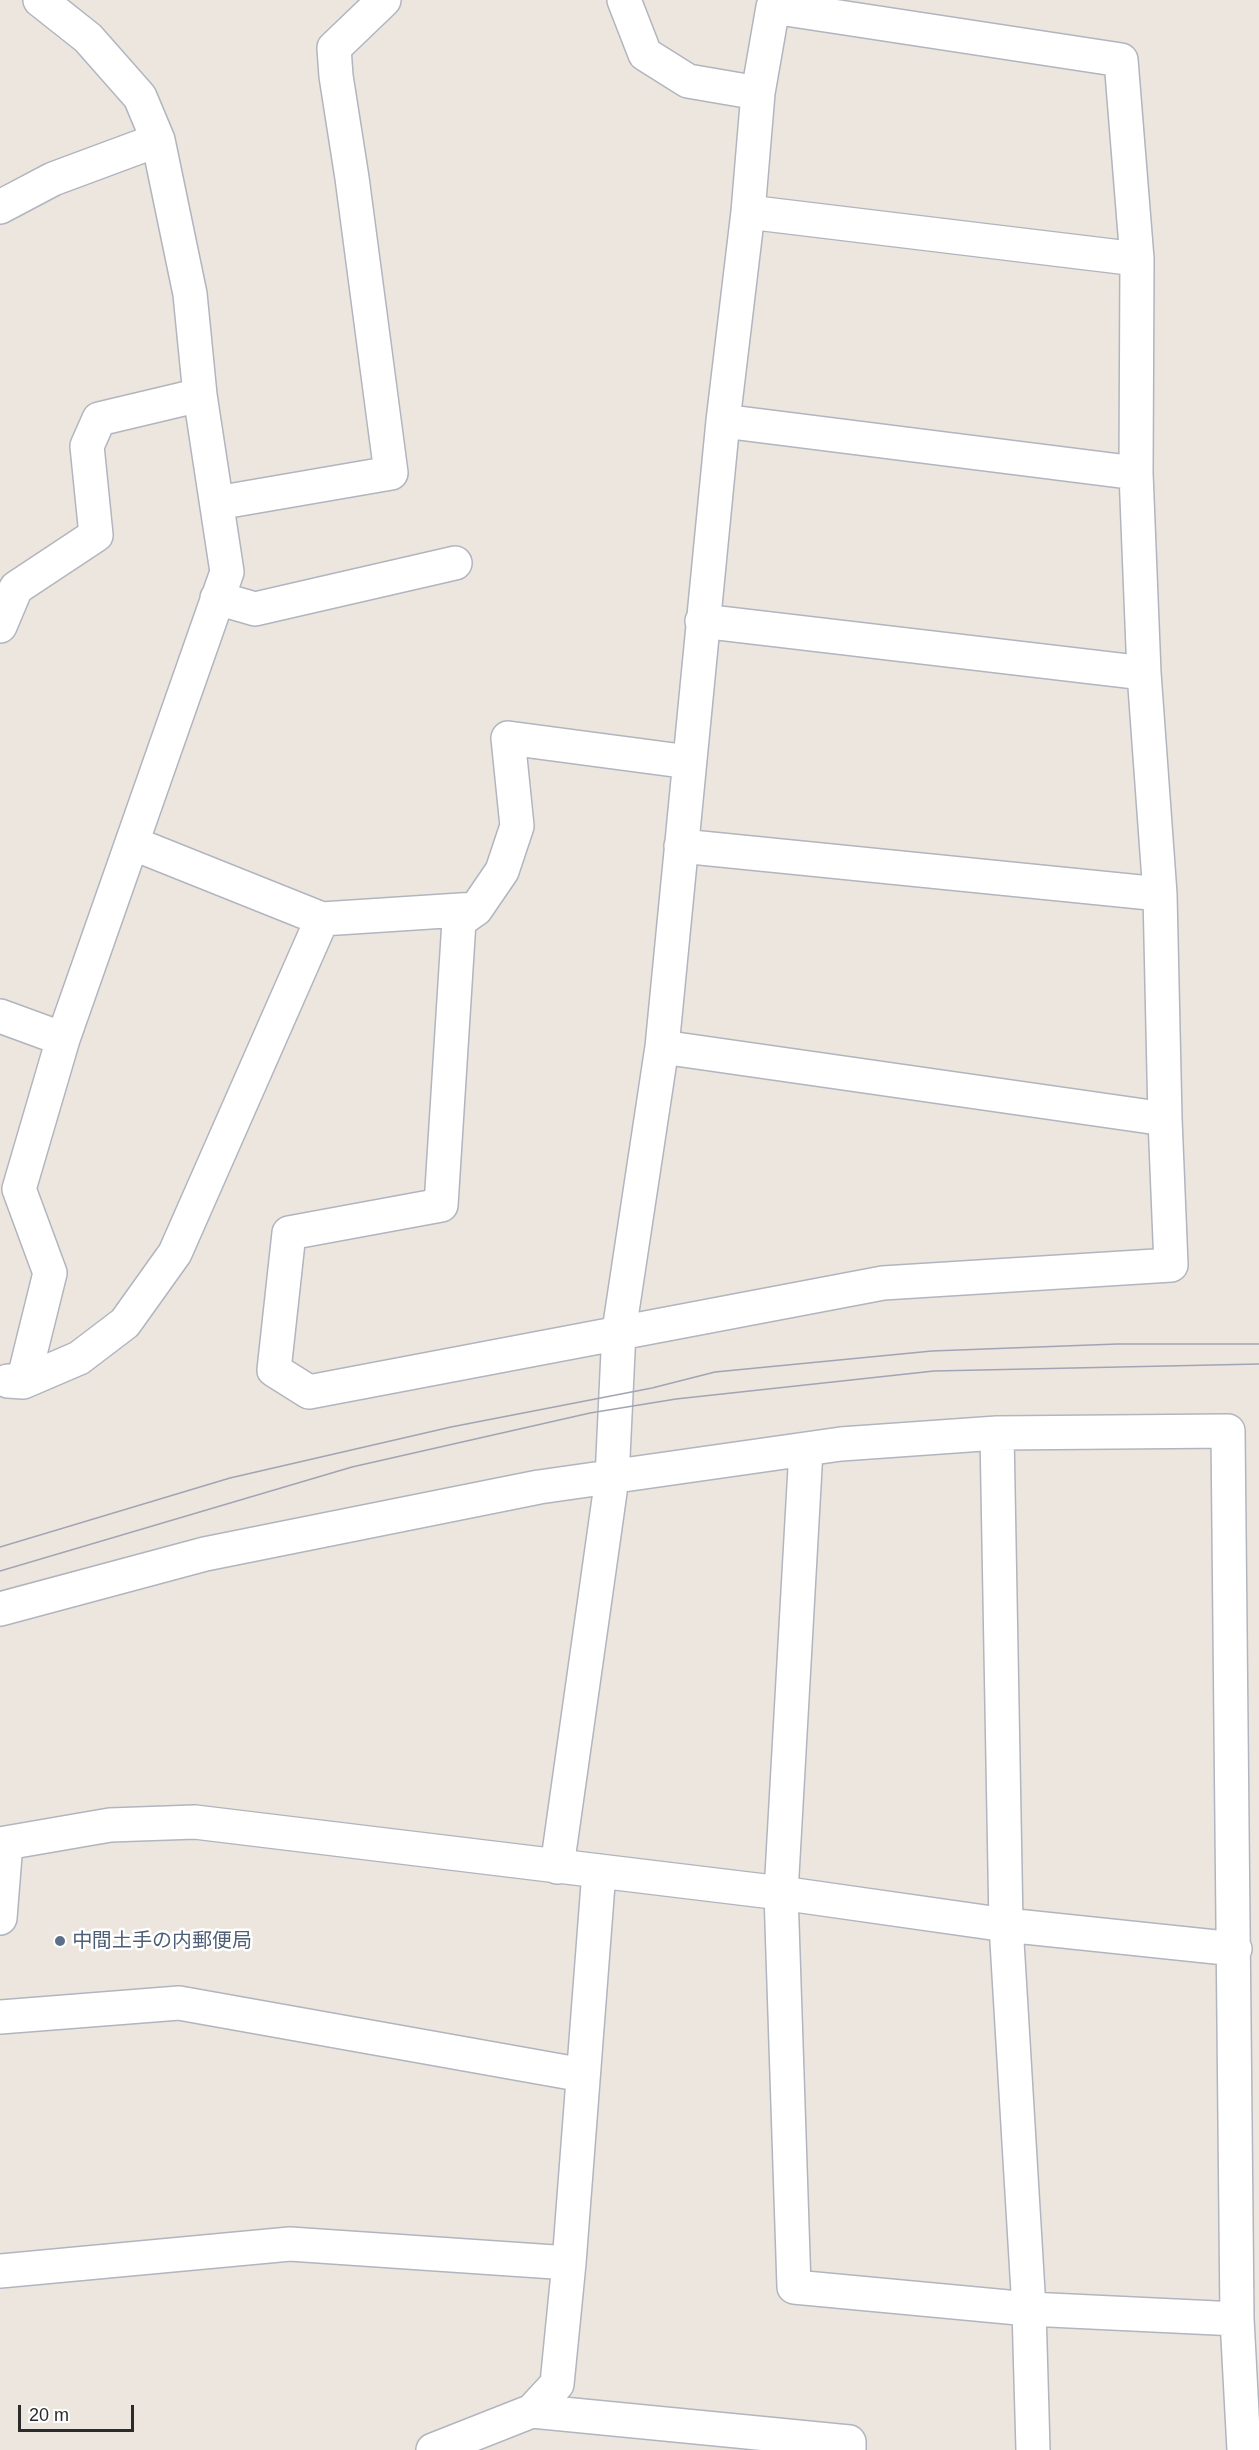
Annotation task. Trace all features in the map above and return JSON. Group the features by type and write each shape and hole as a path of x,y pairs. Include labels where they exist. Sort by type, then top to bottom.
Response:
{"street":[{"path":"11,1382 50,1273 20,1189 63,1040 226,572 218,503 200,395 190,294 158,140 140,97 88,38 40,0"},
{"path":"218,503 391,473 334,48 384,0"},
{"path":"624,0 645,54 688,81 758,93"},
{"path":"557,1868 612,1478 619,1331 662,1047 689,762 702,621 748,212 758,93 773,7 1121,60 1137,259 1136,473 1144,672 1160,894 1171,1265 883,1283 619,1331 309,1392 274,1370 289,1233 441,1204 459,921 476,909 502,871 517,826 508,738 689,762"},
{"path":"0,207 53,179 158,140"},
{"path":"748,212 1137,259"},
{"path":"0,626 16,588 96,535 87,446 99,419 200,395"},
{"path":"723,421 1136,473"},
{"path":"217,598 255,609 455,563"},
{"path":"702,621 1144,672"},
{"path":"132,843 322,919 476,909"},
{"path":"681,846 1160,894"},
{"path":"11,1382 79,1358 124,1323 175,1253 322,919"},
{"path":"0,1016 63,1040"},
{"path":"662,1047 1165,1119"},
{"path":"0,1609 205,1554 539,1487 842,1444 997,1433 1228,1431 1237,2319 1244,2450"},
{"path":"997,1433 1006,1924 1029,2308 1034,2450"},
{"path":"806,1450 781,1893 794,2287 1029,2308 1237,2319"},
{"path":"0,1918 3,1843 110,1825 195,1822 557,1868 781,1893 1006,1924 1234,1949"},
{"path":"433,2450 532,2411 557,2384 569,2263 599,1871"},
{"path":"0,2017 179,2003 583,2075"},
{"path":"0,2271 290,2244 569,2263"},
{"path":"532,2411 849,2442 849,2450"}],"tram line":[{"path":"0,1547 230,1478 451,1427 652,1388 715,1372 932,1351 1117,1344 1259,1344"},
{"path":"0,1571 352,1467 590,1413 676,1399 934,1371 1259,1364"}],"place":[{"name":"中間土手の内郵便局","path":"60,1941"}]}
